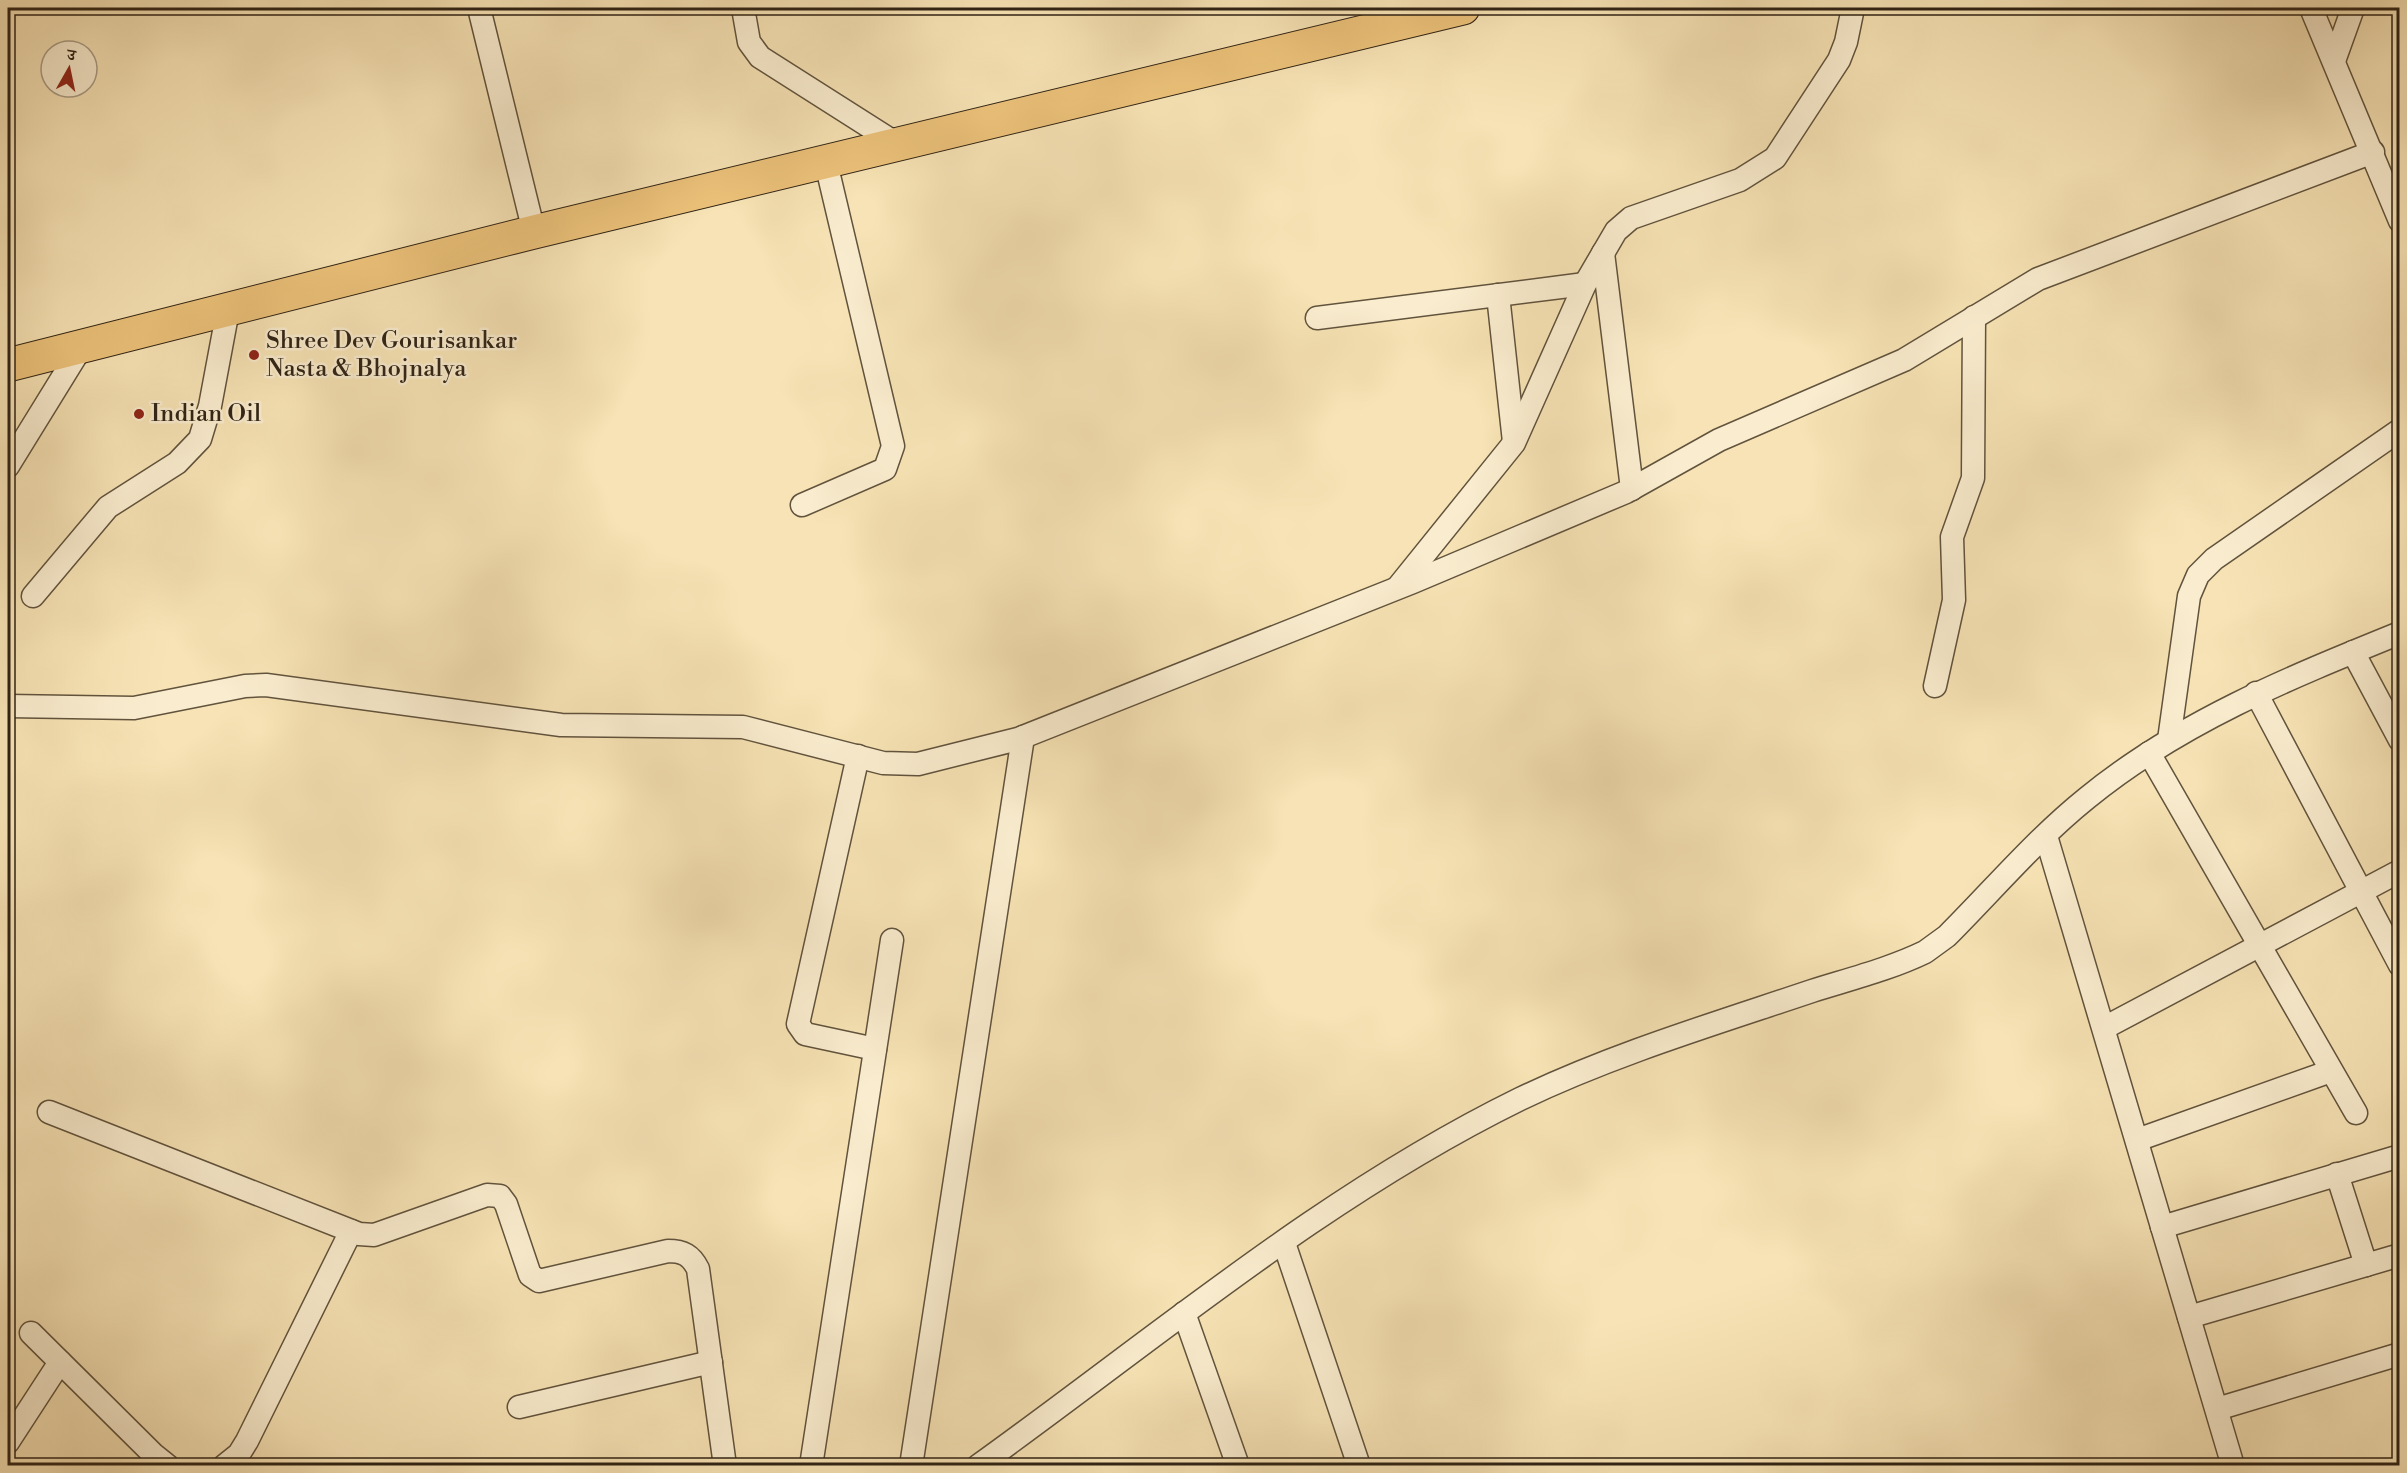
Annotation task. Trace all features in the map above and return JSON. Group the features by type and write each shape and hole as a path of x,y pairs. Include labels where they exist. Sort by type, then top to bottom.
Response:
{"highway":[{"path":"8,365 534,232 900,146 1462,8"}],"street":[{"path":"479,8 534,232"},
{"path":"743,8 749,42 760,57 900,146"},
{"path":"1397,589 1514,443 1585,284 1603,253 1626,221 1740,180 1775,158 1839,60 1846,42 1853,8"},
{"path":"2311,8 2400,221"},
{"path":"2334,61 2353,8"},
{"path":"8,706 134,708 245,686 266,685 561,725 743,727 892,765 918,764 1023,737 1397,589 1632,489 1719,440 1904,360 2038,279 2373,153"},
{"path":"801,505 885,469 893,447 826,163"},
{"path":"1603,253 1632,489"},
{"path":"1317,318 1585,284"},
{"path":"1498,295 1514,443"},
{"path":"33,596 108,507 177,463 200,439 210,406 228,310"},
{"path":"1935,686 1954,600 1952,537 1974,472 1974,317"},
{"path":"8,466 82,346"},
{"path":"2169,740 2189,596 2198,575 2214,559 2400,430"},
{"path":"978,1466 1004,1457 1184,1313 1420,1152 1522,1098 1636,1051 1926,952 1947,936 2086,799 2149,753 2256,693 2400,633"},
{"path":"2353,652 2400,740"},
{"path":"2256,693 2400,965"},
{"path":"911,1466 1023,737"},
{"path":"2149,753 2356,1113"},
{"path":"858,756 798,1024 804,1034 875,1049"},
{"path":"2046,836 2233,1466"},
{"path":"2104,1028 2400,871"},
{"path":"811,1466 892,940"},
{"path":"2137,1140 2331,1071"},
{"path":"49,1112 351,1231 374,1235 487,1195 496,1195 505,1201 530,1275 535,1281 547,1281 668,1251 684,1252 698,1269 725,1466"},
{"path":"2162,1227 2400,1156"},
{"path":"2337,1174 2366,1265"},
{"path":"224,1466 239,1454 247,1441 351,1231"},
{"path":"1284,1243 1359,1466"},
{"path":"2189,1317 2400,1255"},
{"path":"1184,1313 1238,1466"},
{"path":"31,1333 153,1454 168,1466"},
{"path":"2217,1409 2400,1354"},
{"path":"8,1442 60,1362"},
{"path":"519,1407 711,1362"}],"place":[{"name":"Shree Dev Gourisankar Nasta & Bhojnalya","path":"254,355"},
{"name":"Indian Oil","path":"139,414"}]}
